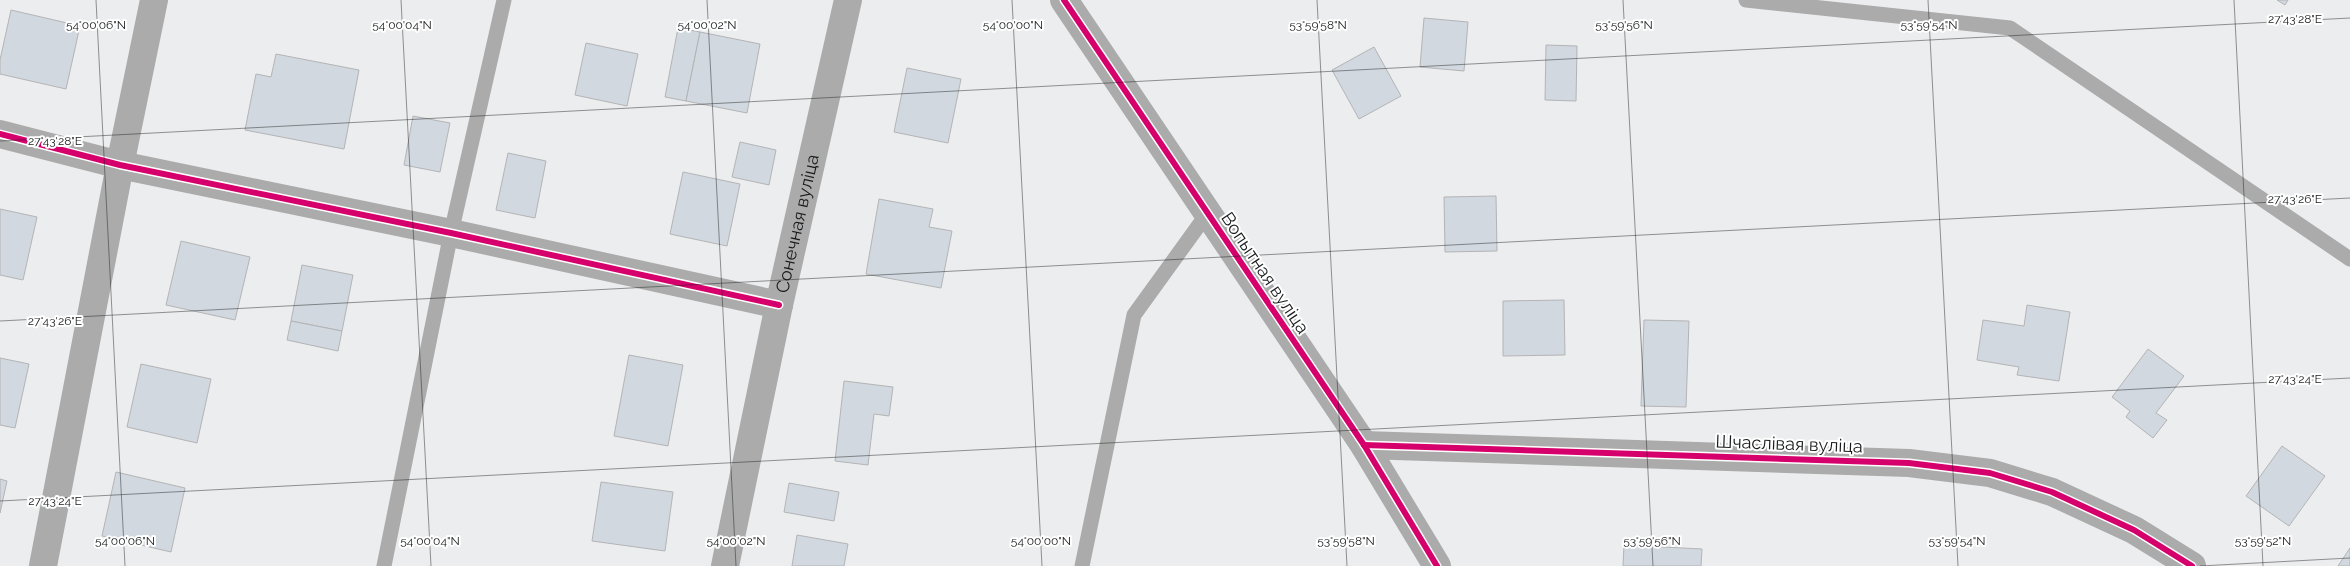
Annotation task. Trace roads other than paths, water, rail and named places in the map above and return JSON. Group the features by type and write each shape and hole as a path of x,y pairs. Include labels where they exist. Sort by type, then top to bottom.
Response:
{"street":[{"path":"43,566 120,165 154,0"},
{"name":"Сонечная вуліца","path":"725,566 779,305 848,0"},
{"name":"Вопытная вуліца","path":"1064,0 1364,445 1418,553 1437,566"},
{"path":"0,134 120,165 451,233 779,305"},
{"name":"Шчаслівая вуліца","path":"1364,445 1909,463 1990,473 2052,492 2125,525 2192,566"}],"lane":[{"path":"384,566 451,233 504,0"},
{"path":"1746,0 2010,28 2350,260"},
{"path":"1082,566 1134,315 1207,214"}]}
